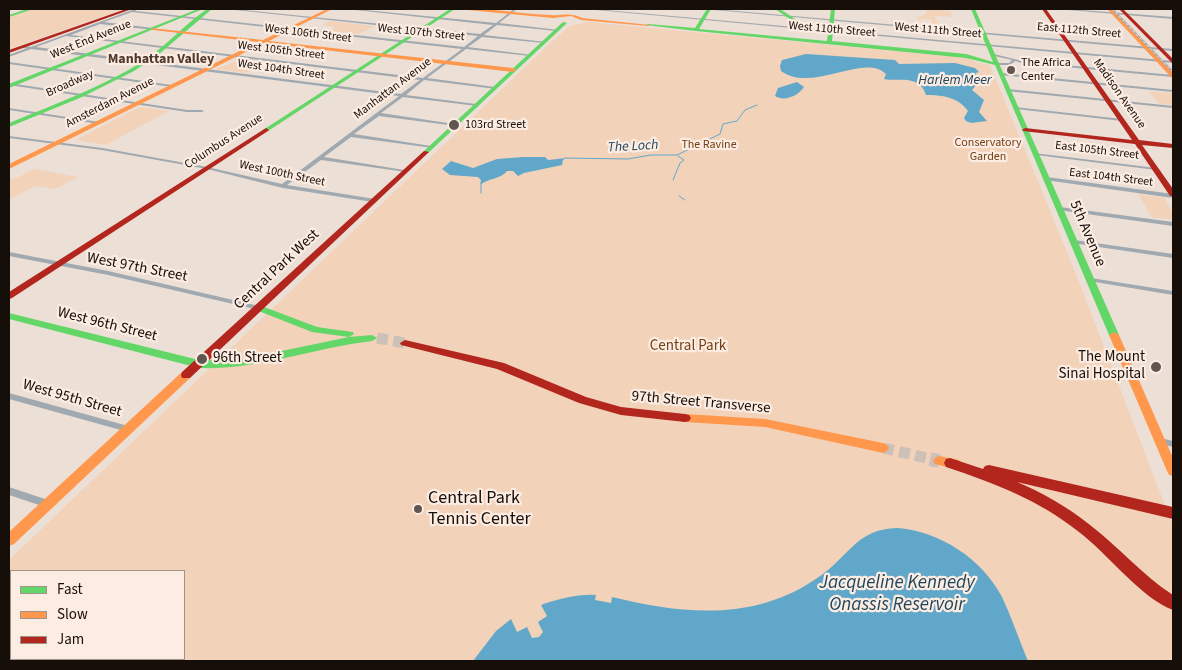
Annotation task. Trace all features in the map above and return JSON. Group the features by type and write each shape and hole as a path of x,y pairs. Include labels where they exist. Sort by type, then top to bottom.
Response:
{"main road":[{"path":"9,15 24,9"},
{"path":"9,15 31,9"},
{"name":"Broadway","path":"9,120 73,94 140,62 162,47 194,14 210,9"},
{"name":"Amsterdam Avenue","path":"9,168 330,9"},
{"name":"Columbus Avenue","path":"9,296 453,9"},
{"path":"459,9 511,12 560,22"},
{"path":"693,30 701,14 709,9"},
{"path":"777,9 808,29"},
{"name":"5th Avenue","path":"973,9 1173,472"},
{"name":"Madison Avenue","path":"1044,9 1173,195"},
{"path":"9,53 129,10"},
{"path":"1117,11 1146,47 1173,76"},
{"path":"1117,11 1160,48 1173,62"},
{"path":"826,42 829,12"},
{"name":"West End Avenue","path":"10,85 194,14"},
{"name":"West 110th Street","path":"560,22 578,14 693,30 966,56"},
{"name":"Central Park West","path":"9,540 544,42 560,22"},
{"name":"West 106th Street","path":"153,29 513,70"},
{"path":"966,56 990,49"},
{"path":"966,56 996,64"},
{"name":"Broadway","path":"9,125 32,112"},
{"path":"1025,130 1173,147"},
{"path":"199,364 220,367 243,366 332,341 375,338 316,330 259,308"},
{"name":"West 96th Street","path":"9,316 199,364"},
{"name":"97th Street Transverse","path":"405,343 489,363 583,400 621,411 662,417 765,423 883,448"},
{"path":"939,461 1015,475 1173,513"},
{"path":"950,463 1017,486 1059,508 1096,537 1146,586 1173,603"}],"street":[{"path":"25,47 66,35 129,10 138,9"},
{"path":"228,9 544,42"},
{"path":"348,9 496,24 560,22"},
{"name":"West 111th Street","path":"587,9 701,14 808,29 990,49"},
{"name":"East 112th Street","path":"709,9 788,16 829,12 983,33 1173,50"},
{"path":"1059,9 1117,11 1173,18"},
{"name":"West 107th Street","path":"129,10 194,14 290,28 530,55"},
{"name":"Manhattan Avenue","path":"283,186 511,12"},
{"name":"West 106th Street","path":"100,22 153,29"},
{"name":"West 105th Street","path":"66,35 495,88"},
{"name":"West 104th Street","path":"25,47 476,105"},
{"path":"990,49 1075,53 1173,62"},
{"path":"990,49 1014,60 1173,76"},
{"path":"996,64 1010,64 1014,60"},
{"path":"9,63 172,86"},
{"path":"1001,74 1173,91"},
{"path":"10,85 138,104 202,111"},
{"path":"1008,90 1173,108"},
{"path":"1016,108 1122,120"},
{"path":"9,109 99,123"},
{"path":"377,114 454,125"},
{"path":"350,135 431,147"},
{"name":"West 100th Street","path":"9,137 102,149 208,168 283,186 373,200"},
{"name":"East 105th Street","path":"1036,154 1156,169"},
{"path":"320,158 404,172"},
{"name":"East 104th Street","path":"1047,180 1173,195"},
{"path":"1060,209 1173,224"},
{"path":"1074,242 1173,256"},
{"name":"West 97th Street","path":"9,254 57,265 108,273 259,308"},
{"path":"1090,280 1173,293"},
{"name":"West 95th Street","path":"9,396 128,429"},
{"path":"1160,441 1173,444"},
{"path":"9,491 48,504"}],"green space":[{"path":"31,9 123,9 9,49 9,16"},
{"path":"923,9 951,11 952,17 933,16 936,18 939,27 919,25 934,25 930,23 933,20 922,18 920,19 924,21 918,20 917,17 928,13"},
{"path":"330,21 374,26 359,34 329,31 336,27 322,25"},
{"name":"Central Park","path":"588,22 969,58 975,62 990,65 1076,274 1173,526 1173,661 9,661 9,560 570,26"},
{"path":"243,59 249,59 240,64 258,67 246,73 215,69"},
{"path":"1148,91 1173,93 1173,105 1159,104"},
{"path":"140,107 169,111 106,145 75,140"},
{"path":"34,169 78,177 55,189 35,186 9,200 9,178 15,179"},
{"path":"1138,194 1166,198 1165,200 1173,213 1173,219 1152,218"}],"water":[{"name":"Harlem Meer","path":"806,54 895,60 899,64 955,63 975,68 979,72 976,73 977,84 972,90 984,100 979,112 987,121 971,123 966,121 964,118 968,111 955,100 944,96 926,95 919,84 908,80 884,79 886,74 876,68 851,69 807,78 794,77 781,71 782,60"},
{"path":"797,82 804,87 795,95 787,98 775,96 778,88"},
{"path":"545,157 548,160 566,158 563,160 562,165 518,176 513,171 507,171 502,176 480,185 481,180 478,177 450,175 442,169 451,161 473,168 497,159"},
{"name":"Jacqueline Kennedy Onassis Reservoir","path":"884,529 913,530 944,541 971,559 983,571 994,583 1002,597 1028,661 473,661 496,631 511,619 517,632 527,627 532,638 539,637 543,632 538,622 547,616 541,605 575,596 596,595 595,600 611,603 612,597 667,608 721,610 747,607 773,600 798,590 833,566 864,537"}],"waterway":[{"name":"The Loch","path":"565,158 628,159 651,155 677,155 720,134 723,124 737,121 745,110 757,105"},
{"path":"673,180 680,163 684,160 678,156"},
{"path":"481,185 481,193"},
{"path":"679,196 685,200"}],"tunnel":[{"path":"377,338 405,343"},
{"path":"883,448 935,460"},
{"path":"930,459 939,461"}],"railway":[{"path":"1112,9 1173,72"}],"traffic: fast":[{"path":"9,16 31,9"},
{"path":"181,17 201,9"},
{"path":"9,125 80,96 132,70 156,54 210,9"},
{"path":"266,130 453,9"},
{"path":"696,30 709,9"},
{"path":"777,9 808,29"},
{"path":"829,43 833,9"},
{"path":"973,9 1114,335"},
{"path":"9,86 181,17"},
{"path":"426,152 565,23"},
{"path":"648,25 966,56 996,64"},
{"path":"259,308 316,330 349,334"},
{"path":"9,316 199,364 243,363 372,338"}],"traffic: slow":[{"path":"9,167 330,9"},
{"path":"459,9 553,17 572,15 581,19 648,25"},
{"path":"1109,9 1173,76"},
{"path":"153,29 513,70"},
{"path":"1114,335 1173,471"},
{"path":"9,540 186,375"},
{"path":"685,418 765,423 883,448"},
{"path":"939,461 955,464"}],"traffic: jam":[{"path":"9,52 130,9"},
{"path":"1044,9 1173,194"},
{"path":"1121,9 1173,62"},
{"path":"9,296 266,130"},
{"path":"1025,130 1173,146"},
{"path":"186,375 426,152"},
{"path":"405,343 500,366 583,400 621,411 685,418"},
{"path":"950,463 1021,489 1071,517 1149,587 1173,603"},
{"path":"989,470 1173,513"}],"place":[{"name":"The Africa Center","path":"1011,70"},
{"name":"103rd Street","path":"454,125"},
{"name":"96th Street","path":"202,359"},
{"name":"The Mount Sinai Hospital","path":"1156,367"},
{"name":"Central Park Tennis Center","path":"418,509"}],"district":[{"name":"Manhattan Valley","path":"161,60"}],"park label":[{"name":"The Ravine","path":"709,145"},
{"name":"Conservatory Garden","path":"988,150"}]}
